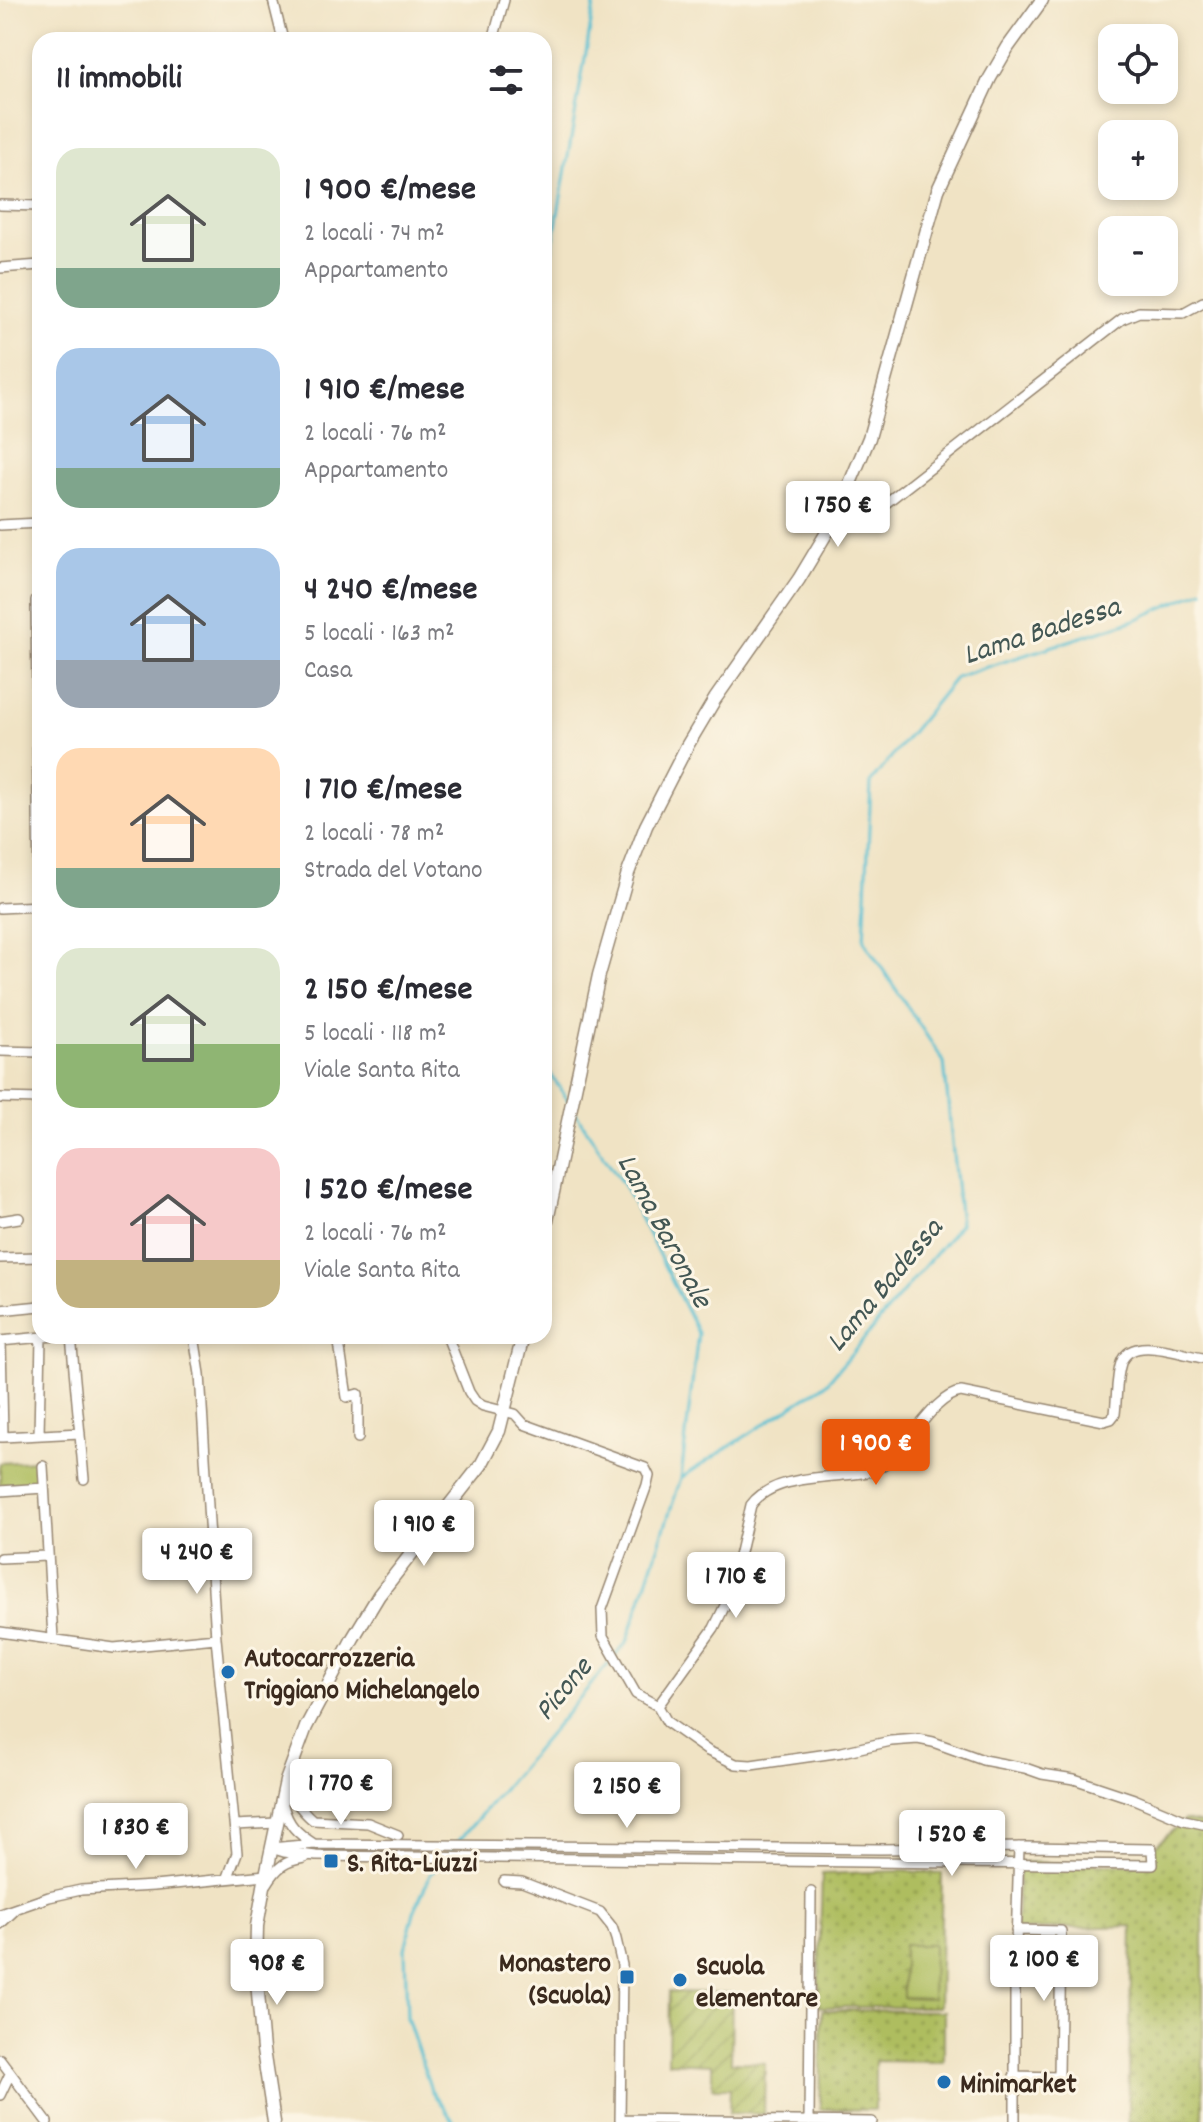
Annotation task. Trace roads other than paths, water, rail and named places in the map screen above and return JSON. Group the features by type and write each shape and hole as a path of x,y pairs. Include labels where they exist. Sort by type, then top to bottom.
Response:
{"main road":[{"path":"552,1196 599,975 628,873 646,826 699,725 799,579 835,519 869,438 938,190 990,78 1042,0"},
{"path":"274,2122 263,2050 256,1970 257,1926 283,1797 306,1727 353,1638 379,1595 481,1465 499,1431 521,1344"}],"street":[{"path":"273,0 281,32"},
{"path":"495,32 504,0"},
{"path":"0,205 32,206"},
{"path":"0,268 32,266"},
{"path":"886,503 1122,319 1139,312 1183,313 1203,302"},
{"path":"0,525 32,523"},
{"path":"0,908 32,906"},
{"path":"0,1051 32,1052"},
{"path":"0,1098 32,1099"},
{"path":"0,1221 19,1218"},
{"path":"0,1258 32,1257"},
{"path":"0,1310 32,1307"},
{"path":"32,1338 0,1341 2,1437 80,1433"},
{"path":"39,1435 41,1344"},
{"path":"72,1344 84,1479"},
{"path":"195,1344 200,1374 216,1638 237,1853 228,1877"},
{"path":"339,1344 347,1397 358,1394 358,1438"},
{"path":"450,1344 475,1401 515,1414 524,1424 645,1468 649,1476 647,1485 602,1609 603,1636 636,1694 658,1706 667,1722 708,1751 736,1764 751,1765 918,1739 983,1760 1074,1779 1184,1820 1203,1824"},
{"path":"658,1706 714,1628 730,1595 751,1505 758,1496 794,1480 873,1471 899,1450 953,1393 961,1392 1104,1421 1115,1414 1125,1354 1145,1347 1203,1358"},
{"path":"43,1466 53,1638"},
{"path":"0,1491 44,1488"},
{"path":"0,1558 47,1556"},
{"path":"0,1632 114,1648 216,1638"},
{"path":"314,1844 287,1820 283,1797 294,1798 313,1820 368,1823 398,1835"},
{"path":"235,1825 277,1823"},
{"path":"363,1844 363,1856"},
{"path":"363,1844 1152,1849 1153,1865 316,1856 271,1848 363,1844"},
{"path":"1015,2122 1019,1847"},
{"path":"883,1849 883,1861"},
{"path":"263,1891 279,1867 288,1861 316,1856"},
{"path":"0,1914 81,1890 266,1875"},
{"path":"504,1881 522,1882 600,1912 612,1927 622,1965 620,2121 872,2122"},
{"path":"809,2121 811,1892"},
{"path":"0,1924 15,1910"},
{"path":"1014,2076 1059,2077 1060,2018 1061,1931 1016,1930"},
{"path":"0,2059 47,2122"},
{"path":"0,2095 10,2074"}],"waterway":[{"name":"Lama Baronale","path":"552,249 595,0"},
{"name":"Lama Badessa","path":"681,1478 826,1384 960,1224 944,1062 864,941 871,782 956,677 1135,620 1203,590"},
{"name":"Lama Baronale","path":"552,1076 569,1102"},
{"name":"Picone","path":"454,2122 431,2090 407,2018 405,1949 414,1912 430,1875 627,1642 681,1478 698,1333 626,1189 575,1112"}],"place":[{"name":"Autocarrozzeria Triggiano Michelangelo","path":"228,1672"},
{"name":"S. Rita-Liuzzi","path":"331,1861"},
{"name":"Monastero (Scuola)","path":"627,1977"},
{"name":"Scuola elementare","path":"680,1980"},
{"name":"Minimarket","path":"944,2082"}]}
